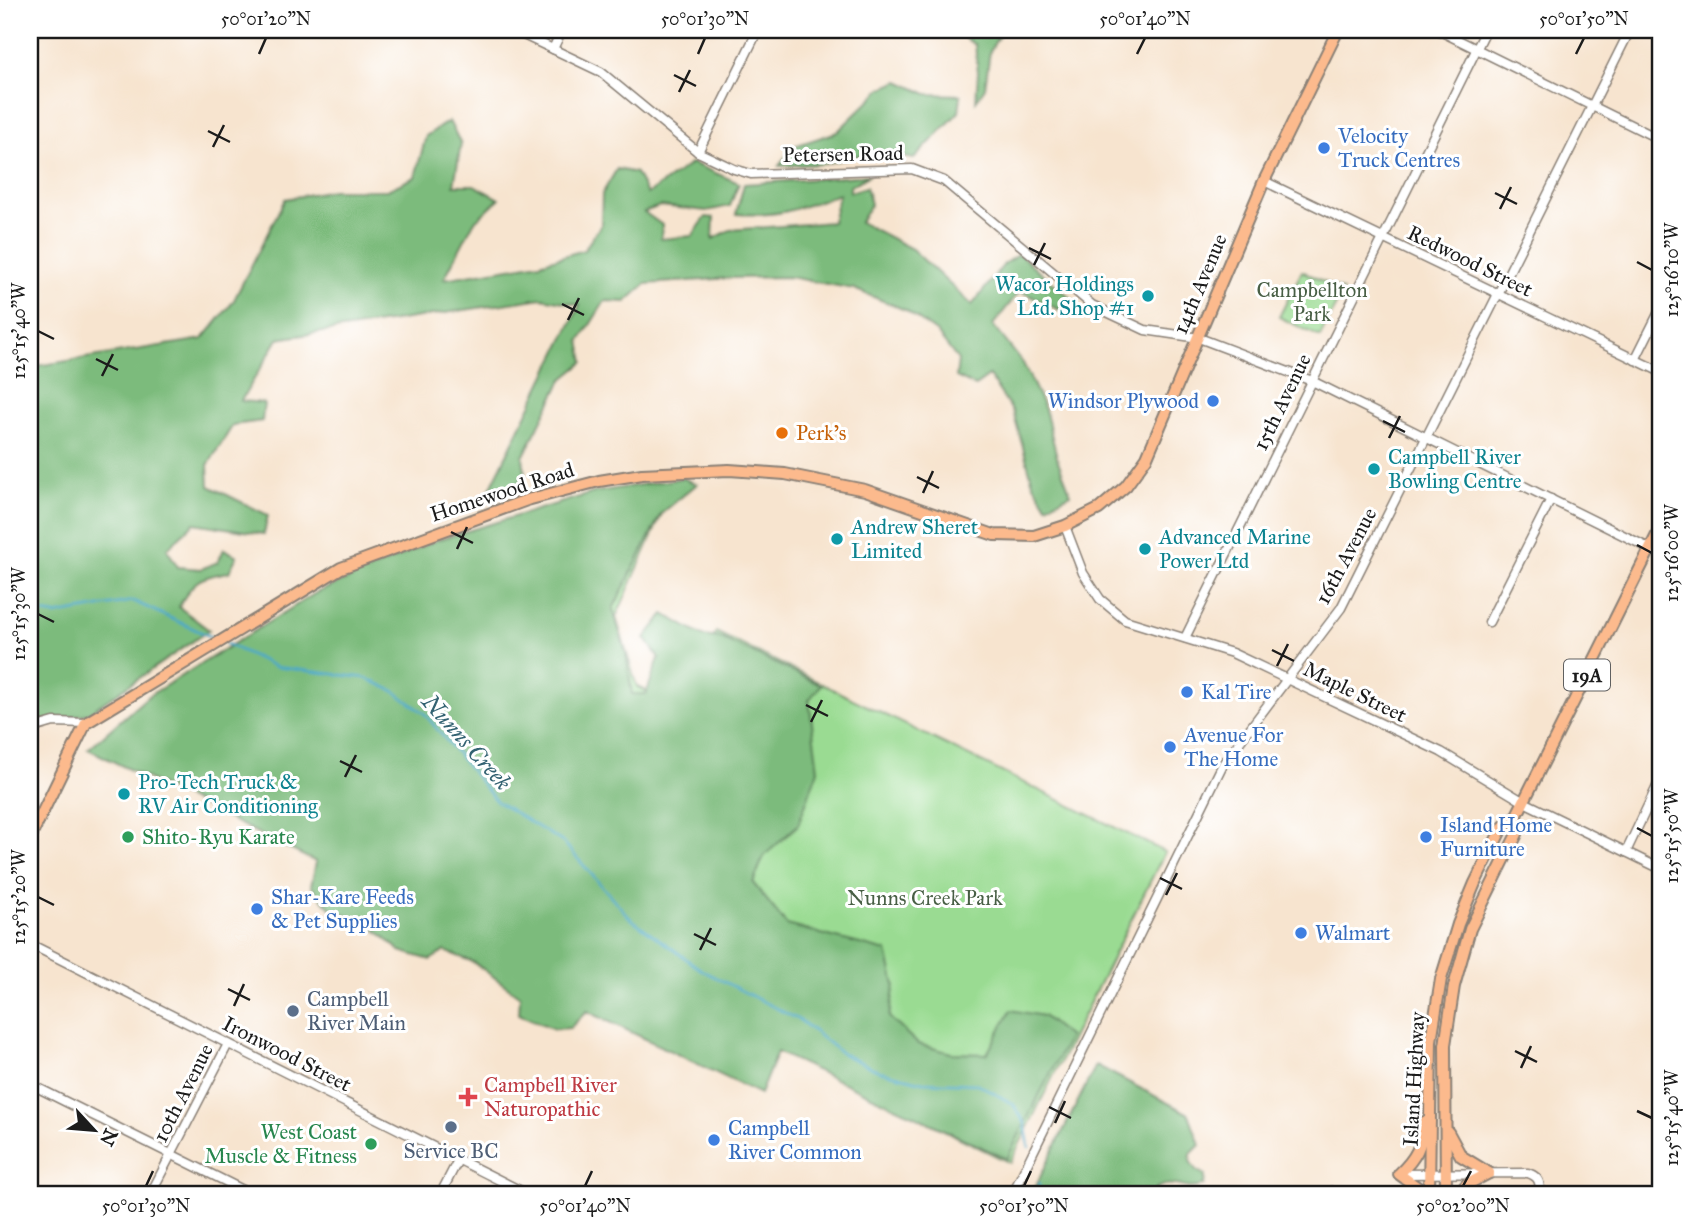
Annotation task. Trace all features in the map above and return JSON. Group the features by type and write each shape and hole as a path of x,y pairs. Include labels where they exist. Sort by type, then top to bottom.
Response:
{"main road":[{"name":"14th Avenue","path":"1065,526 1102,507 1126,486 1147,457 1264,181 1338,30"},
{"name":"Homewood Road","path":"86,723 341,568 527,499 599,481 642,474 729,470 785,474 865,490 994,536 1034,536 1065,526"},
{"name":"Island Highway","path":"1429,1195 1431,1041 1441,979 1458,924 1502,828 1517,816 1661,527"},
{"path":"30,838 86,723"},
{"name":"Island Highway","path":"1446,1195 1445,1045 1454,986 1470,929 1517,834 1517,816"},
{"path":"1423,1195 1399,1174 1413,1161 1421,1147 1431,1041"},
{"path":"1445,1122 1461,1156 1489,1173"},
{"path":"1458,1195 1466,1185 1489,1173"}],"street":[{"name":"Petersen Road","path":"513,30 601,72 698,152 734,169 751,174 912,169 944,181 1092,305 1145,330 1199,338 1312,381 1661,554"},
{"path":"553,49 562,30"},
{"path":"698,152 758,30"},
{"path":"1438,30 1661,140"},
{"name":"15th Avenue","path":"1185,638 1486,30"},
{"name":"16th Avenue","path":"1012,1195 1223,764 1341,608 1630,30"},
{"name":"Redwood Street","path":"1264,181 1661,372"},
{"path":"1635,360 1661,308"},
{"path":"1489,622 1551,499"},
{"name":"Maple Street","path":"1065,526 1083,573 1100,599 1125,620 1232,653 1441,752 1524,802 1661,869"},
{"path":"30,729 54,722 86,723"},
{"path":"1626,852 1661,778"},
{"name":"Ironwood Street","path":"30,944 529,1195"},
{"name":"10th Avenue","path":"150,1195 228,1044"},
{"path":"30,1084 253,1195"},
{"path":"440,1195 458,1160"},
{"path":"1399,1174 1535,1175 1540,1181 1540,1195"}],"green space":[{"path":"953,30 1002,30 990,51 985,88 976,101 978,72 975,45"},
{"path":"899,81 927,94 961,95 959,112 914,159 873,152 823,164 779,166 794,146 837,132 882,88"},
{"path":"449,121 461,144 454,185 474,185 499,199 474,222 444,279 540,263 584,250 601,225 602,194 617,169 636,173 647,194 692,163 739,183 730,206 707,211 660,206 644,212 662,225 661,239 692,236 706,217 714,218 713,239 730,230 832,222 839,194 789,211 736,214 744,184 870,175 850,186 850,192 866,187 871,204 860,222 912,249 972,305 1005,263 1019,254 1076,302 1066,313 1020,291 993,325 1023,363 1045,409 1058,461 1071,494 1047,506 1033,483 1013,412 989,376 975,386 956,377 958,360 936,332 905,310 854,289 789,277 731,278 646,284 626,302 605,301 580,341 584,362 562,380 523,457 525,474 515,488 487,495 580,305 542,298 278,339 241,401 264,403 262,421 233,425 208,465 209,486 268,515 264,534 194,523 167,549 178,567 201,569 218,562 224,549 237,556 229,572 204,578 193,585 179,607 209,630 87,714 30,723 30,367 203,339 233,302 285,199 332,190 387,190 415,177 426,136"},
{"name":"Campbellton Park","path":"1302,271 1343,291 1320,337 1279,317"},
{"path":"683,478 697,484 661,514 613,609 626,653 632,694 646,694 659,658 645,638 664,614 703,636 721,638 821,685 809,700 818,770 798,825 764,856 753,883 787,925 887,951 895,985 889,1017 918,1044 951,1053 987,1054 1011,1010 1043,1016 1069,1037 1007,1159 777,1052 760,1094 587,1011 570,1028 554,1029 519,1014 520,996 473,962 445,951 430,960 400,951 368,923 331,909 311,886 316,862 88,749 147,697 316,593 437,540 596,492"},
{"name":"Nunns Creek Park","path":"674,487 616,617 637,687 681,706 716,632 1165,852 1010,1163 778,1048 475,537"},
{"path":"1096,1065 1189,1114 1200,1145 1191,1154 1190,1161 1196,1170 1205,1175 1204,1185 1191,1188 1163,1185 1156,1188 1154,1195 1031,1195"}],"waterway":[{"name":"Nunns Creek","path":"30,611 55,615 133,601 216,639"},
{"name":"Nunns Creek","path":"225,643 276,667 366,678 394,691 424,713 496,801 564,843 630,918 703,971 801,1021 841,1053 879,1071 923,1082 978,1084 1013,1104 1025,1123 1029,1147"},
{"name":"Nunns Creek","path":"1039,1183 1040,1195"}],"place":[{"name":"Velocity Truck Centres","path":"1324,148"},
{"name":"Wacor Holdings Ltd. Shop #1","path":"1148,296"},
{"name":"Windsor Plywood","path":"1213,401"},
{"name":"Perk's","path":"782,433"},
{"name":"Campbell River Bowling Centre","path":"1374,469"},
{"name":"Andrew Sheret Limited","path":"837,539"},
{"name":"Advanced Marine Power Ltd","path":"1145,549"},
{"name":"Kal Tire","path":"1187,692"},
{"name":"Avenue For The Home","path":"1170,747"},
{"name":"Pro-Tech Truck & RV Air Conditioning","path":"124,794"},
{"name":"Shito-Ryu Karate","path":"128,837"},
{"name":"Island Home Furniture","path":"1426,837"},
{"name":"Shar-Kare Feeds & Pet Supplies","path":"257,909"},
{"name":"Walmart","path":"1301,933"},
{"name":"Campbell River Main","path":"293,1011"},
{"name":"Campbell River Naturopathic","path":"468,1097"},
{"name":"Service BC","path":"451,1127"},
{"name":"Campbell River Common","path":"714,1140"},
{"name":"West Coast Muscle & Fitness","path":"371,1144"}]}
